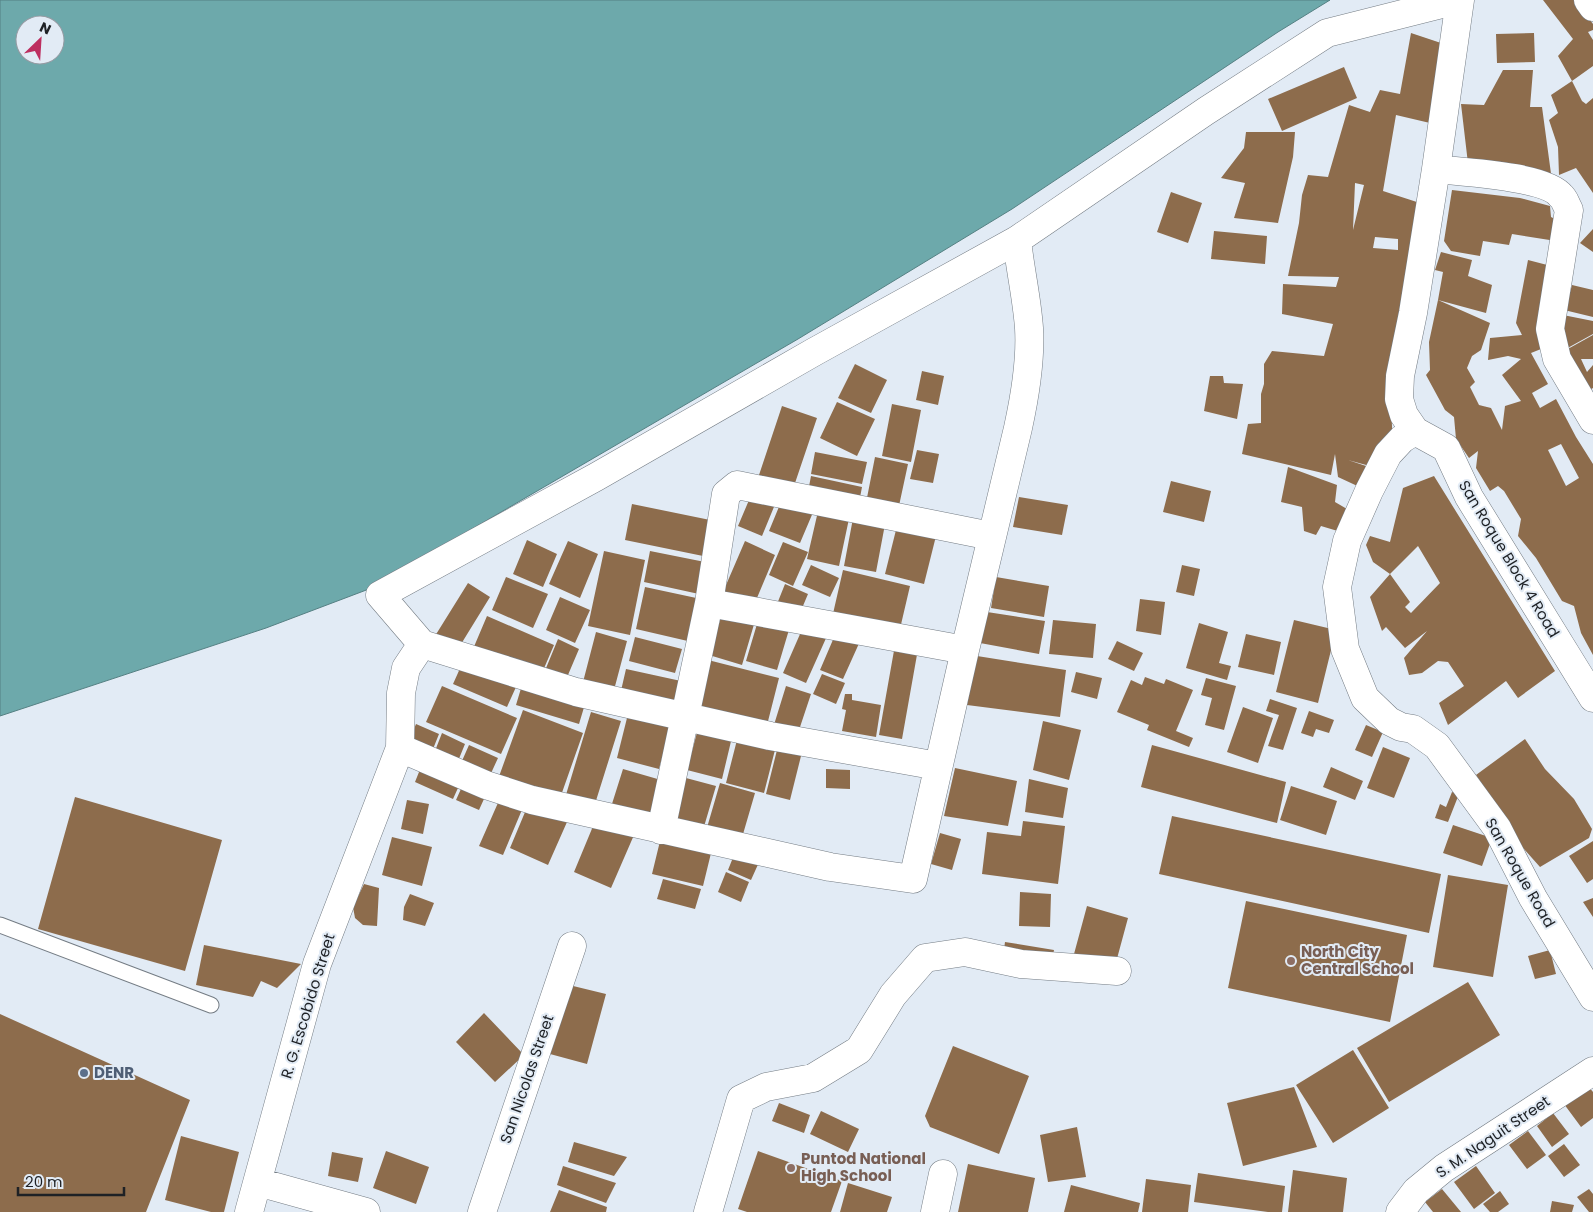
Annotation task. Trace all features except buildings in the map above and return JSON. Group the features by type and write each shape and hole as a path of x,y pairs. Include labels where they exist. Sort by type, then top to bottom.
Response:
{"street":[{"name":"San Roque Block 4 Road","path":"1459,0 1414,313 1400,376 1398,399 1404,415 1415,431 1446,448 1469,497 1593,698"},
{"path":"938,766 831,748 576,692 422,644 380,596 587,482 805,356 1016,240 1206,111 1327,32 1459,0"},
{"path":"1588,0 1593,7"},
{"path":"1436,169 1520,178 1541,184 1561,194 1569,210 1550,329 1557,359 1593,420"},
{"path":"400,748 510,794 661,830 830,866 913,879 991,536 1019,423 1028,362 1028,328 1016,240"},
{"name":"San Roque Road","path":"1415,431 1402,439 1388,454 1365,498 1347,541 1337,587 1345,649 1365,698 1389,721 1401,727 1412,729 1437,746 1497,828 1533,898 1593,997"},
{"path":"661,830 709,603 726,494 737,485 991,536"},
{"path":"709,603 965,650"},
{"name":"R. G. Escobido Street","path":"249,1212 317,964 400,748 401,693 406,668 422,644"},
{"name":"San Nicolas Street","path":"482,1212 572,946"},
{"path":"708,1212 741,1099 766,1087 813,1078 859,1050 893,995 925,958 965,952 1021,964 1117,971"},
{"name":"S. M. Naguit Street","path":"1400,1212 1416,1192 1444,1168 1593,1071"},
{"path":"935,1212 943,1174"},
{"path":"258,1182 366,1212"}],"lane":[{"path":"0,925 211,1005"}],"shaded area":[{"path":"0,0 1330,0 1278,32 1012,209 798,339 369,589 266,628 0,716"}],"place":[{"name":"North City Central School","path":"1291,961"},
{"name":"DENR","path":"84,1073"},
{"name":"Puntod National High School","path":"791,1168"}]}
